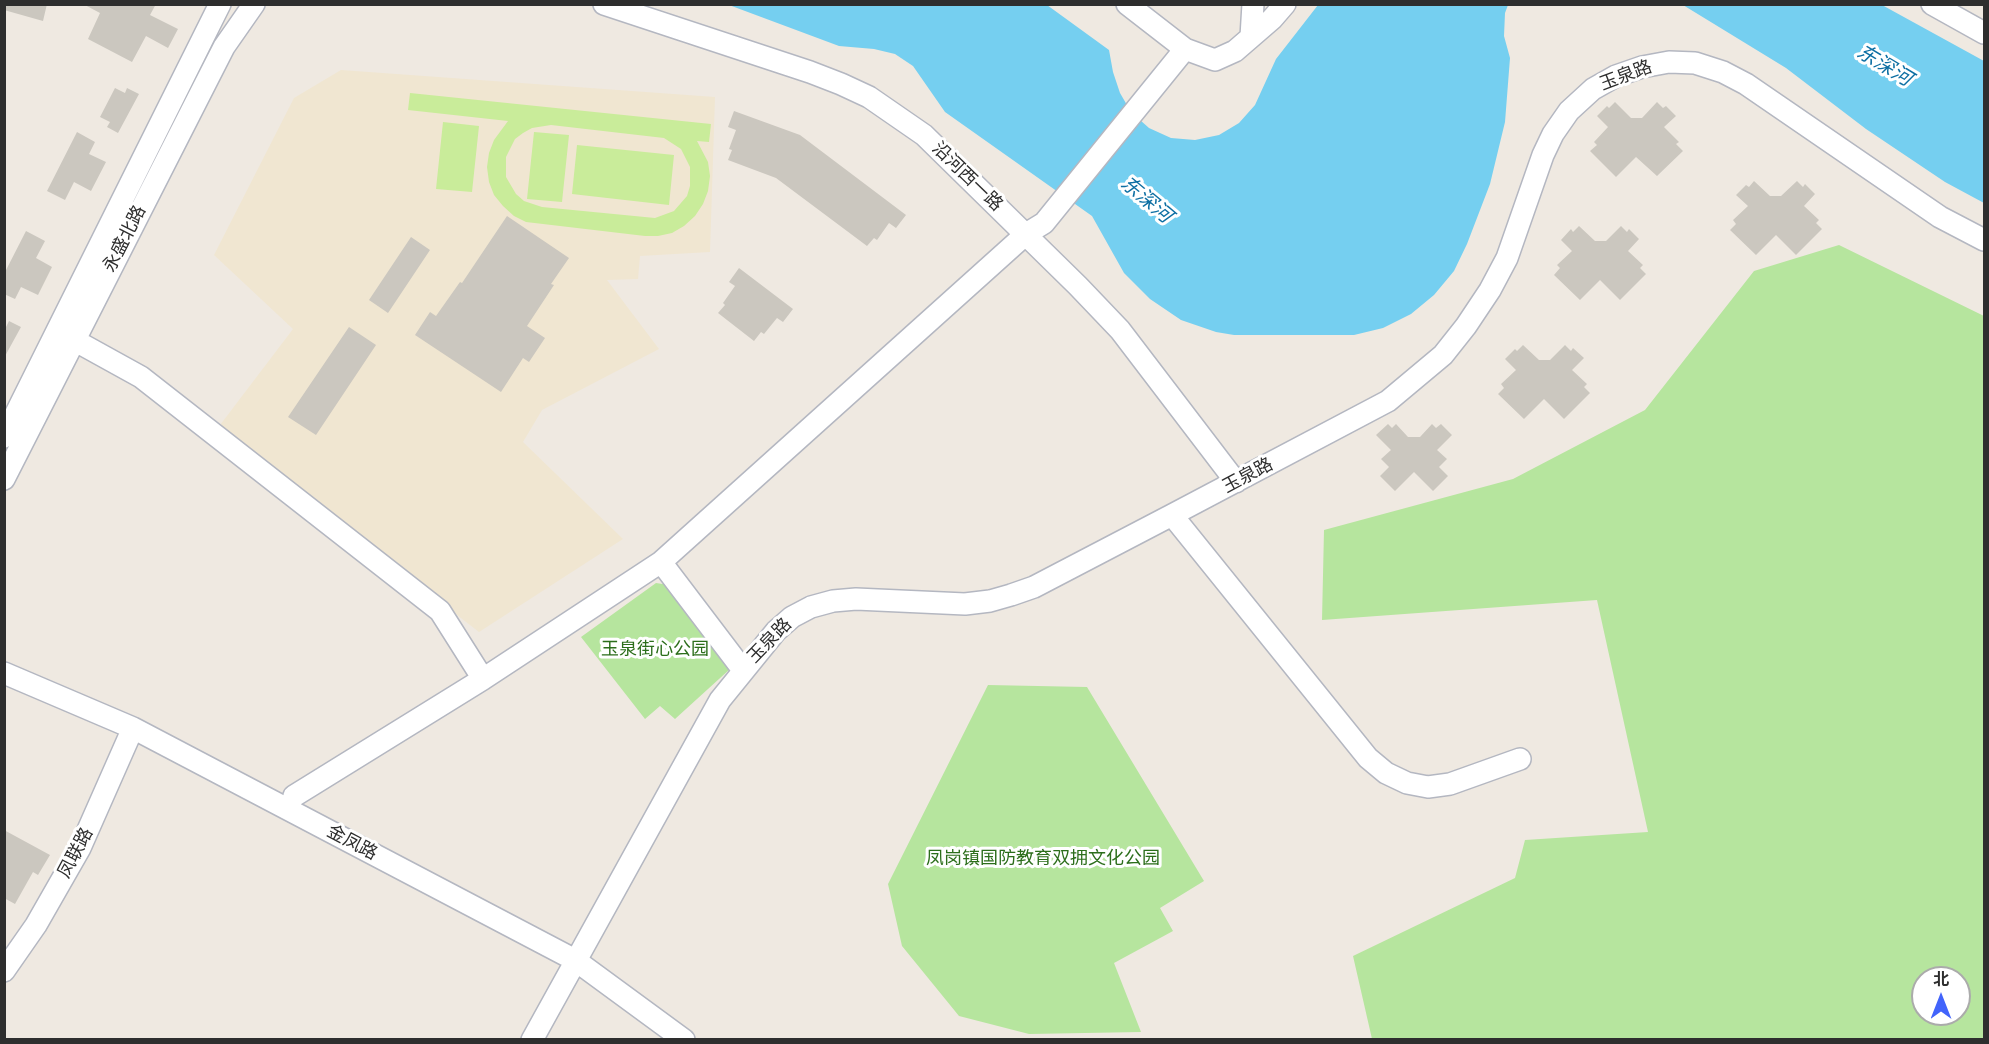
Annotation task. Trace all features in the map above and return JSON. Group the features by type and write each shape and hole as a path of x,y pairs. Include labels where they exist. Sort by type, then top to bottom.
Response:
{"street":[{"name":"永盛北路","path":"4,437 220,4"},
{"name":"永盛北路","path":"4,479 224,47 254,4"},
{"name":"沿河西一路","path":"604,4 810,72 869,97 924,135 1026,234 1119,330 1236,482"},
{"path":"1127,4 1185,49 1215,60 1235,51 1272,19 1285,4"},
{"path":"1251,37 1253,4"},
{"path":"1932,4 1984,33"},
{"path":"294,796 483,679 661,562 1026,234 1044,223 1185,49"},
{"name":"玉泉路","path":"532,1040 700,733 720,700 776,631 792,617 811,607 833,601 856,599 965,604 990,601 1034,587 1388,401 1443,355 1466,326 1490,290 1507,258 1542,155 1553,134 1569,111 1593,89 1616,76 1641,67 1669,62 1695,63 1723,72 1746,84 1940,217 1984,240"},
{"path":"74,340 141,377 440,611 483,679"},
{"path":"1172,516 1368,758 1386,773 1407,783 1428,787 1450,784 1520,759"},
{"path":"661,562 743,670"},
{"name":"金凤路","path":"4,673 133,728 575,960 684,1040"},
{"name":"凤联路","path":"4,970 36,926 80,848 133,728"}],"shaded area":[{"path":"341,70 715,97 710,252 640,256 638,279 607,280 659,349 542,410 523,442 623,539 479,632 217,429 293,329 214,255 294,98"}],"green space":[{"path":"410,93 711,124 709,142 697,141 708,162 710,176 708,191 695,216 684,226 672,233 658,236 526,222 514,216 503,206 494,195 489,182 487,167 489,153 494,140 508,121 408,110","holes":["551,125 664,138 681,149 690,167 690,186 687,196 674,211 655,218 542,207 524,201 516,194 506,177 506,157 515,139 532,128"]},
{"path":"443,122 479,126 472,192 436,189"},
{"path":"534,132 569,135 562,202 527,199"},
{"path":"577,145 674,155 669,205 572,194"},
{"path":"1839,245 1984,316 1984,1039 1372,1039 1353,956 1515,878 1525,840 1648,832 1597,600 1322,620 1324,530 1513,479 1645,410 1754,271"},
{"name":"玉泉街心公园","path":"656,583 669,585 730,669 675,719 660,706 645,719 581,637"},
{"name":"凤岗镇国防教育双拥文化公园","path":"988,685 1087,687 1204,881 1160,908 1173,931 1114,963 1141,1032 1029,1034 959,1016 902,946 888,884"}],"water":[{"name":"东深河","path":"729,5 1047,5 1109,50 1120,93 1131,112 1149,128 1171,138 1195,140 1219,135 1239,123 1255,105 1276,59 1318,5 1508,5 1505,13 1504,36 1510,58 1505,122 1490,184 1454,271 1434,295 1411,314 1383,328 1354,335 1234,335 1216,332 1181,320 1150,299 1124,273 1092,216 945,112 913,66 895,54 874,49 839,46"},
{"name":"东深河","path":"1683,5 1882,5 1984,61 1984,203 1945,182 1866,129 1786,68"}],"building":[{"path":"4,4 47,4 43,21 4,10"},
{"path":"83,4 156,4 150,15 178,29 168,48 146,36 132,62 88,39 100,13"},
{"path":"115,88 125,93 127,88 139,94 118,133 107,127 110,122 100,117"},
{"path":"1615,102 1631,118 1642,118 1657,102 1663,108 1666,106 1676,116 1664,127 1679,142 1676,144 1683,151 1657,176 1636,157 1616,177 1590,151 1597,145 1594,142 1608,127 1597,116"},
{"path":"734,111 800,135 906,215 896,228 889,223 877,240 874,238 867,246 776,178 728,160 732,150 729,149 736,130 728,127"},
{"path":"77,132 95,142 89,154 106,162 91,191 74,182 65,200 47,191"},
{"path":"1754,181 1770,196 1781,196 1797,181 1803,187 1805,184 1815,194 1804,206 1819,220 1816,223 1822,229 1796,255 1776,235 1756,255 1730,230 1736,224 1733,220 1748,206 1736,195"},
{"path":"507,216 569,258 527,326 545,338 529,362 523,358 501,392 415,335 430,312 436,316 460,282 462,283"},
{"path":"1579,226 1595,241 1606,241 1621,226 1627,232 1629,229 1639,239 1628,251 1643,265 1640,268 1646,274 1620,300 1600,280 1580,300 1554,275 1560,268 1557,265 1572,251 1561,240 1571,229 1573,232"},
{"path":"26,231 45,241 36,258 52,267 38,295 21,287 15,299 4,294 4,274"},
{"path":"411,237 430,250 388,313 369,300"},
{"path":"739,268 793,309 783,322 777,318 764,334 761,332 754,341 718,313 735,286 729,282"},
{"path":"9,321 21,327 4,358 4,331"},
{"path":"349,327 376,345 316,435 288,417"},
{"path":"1523,345 1539,360 1550,360 1565,345 1571,351 1573,348 1584,358 1572,370 1587,384 1584,387 1590,393 1564,419 1544,399 1524,419 1498,394 1504,388 1501,384 1516,370 1505,359"},
{"path":"1388,424 1392,428 1396,424 1408,437 1420,437 1432,424 1436,428 1441,424 1452,435 1437,450 1447,459 1439,467 1448,476 1433,491 1414,472 1395,491 1380,476 1389,467 1381,459 1391,450 1376,435"},
{"path":"4,830 50,855 38,875 33,872 15,904 4,898"}]}
